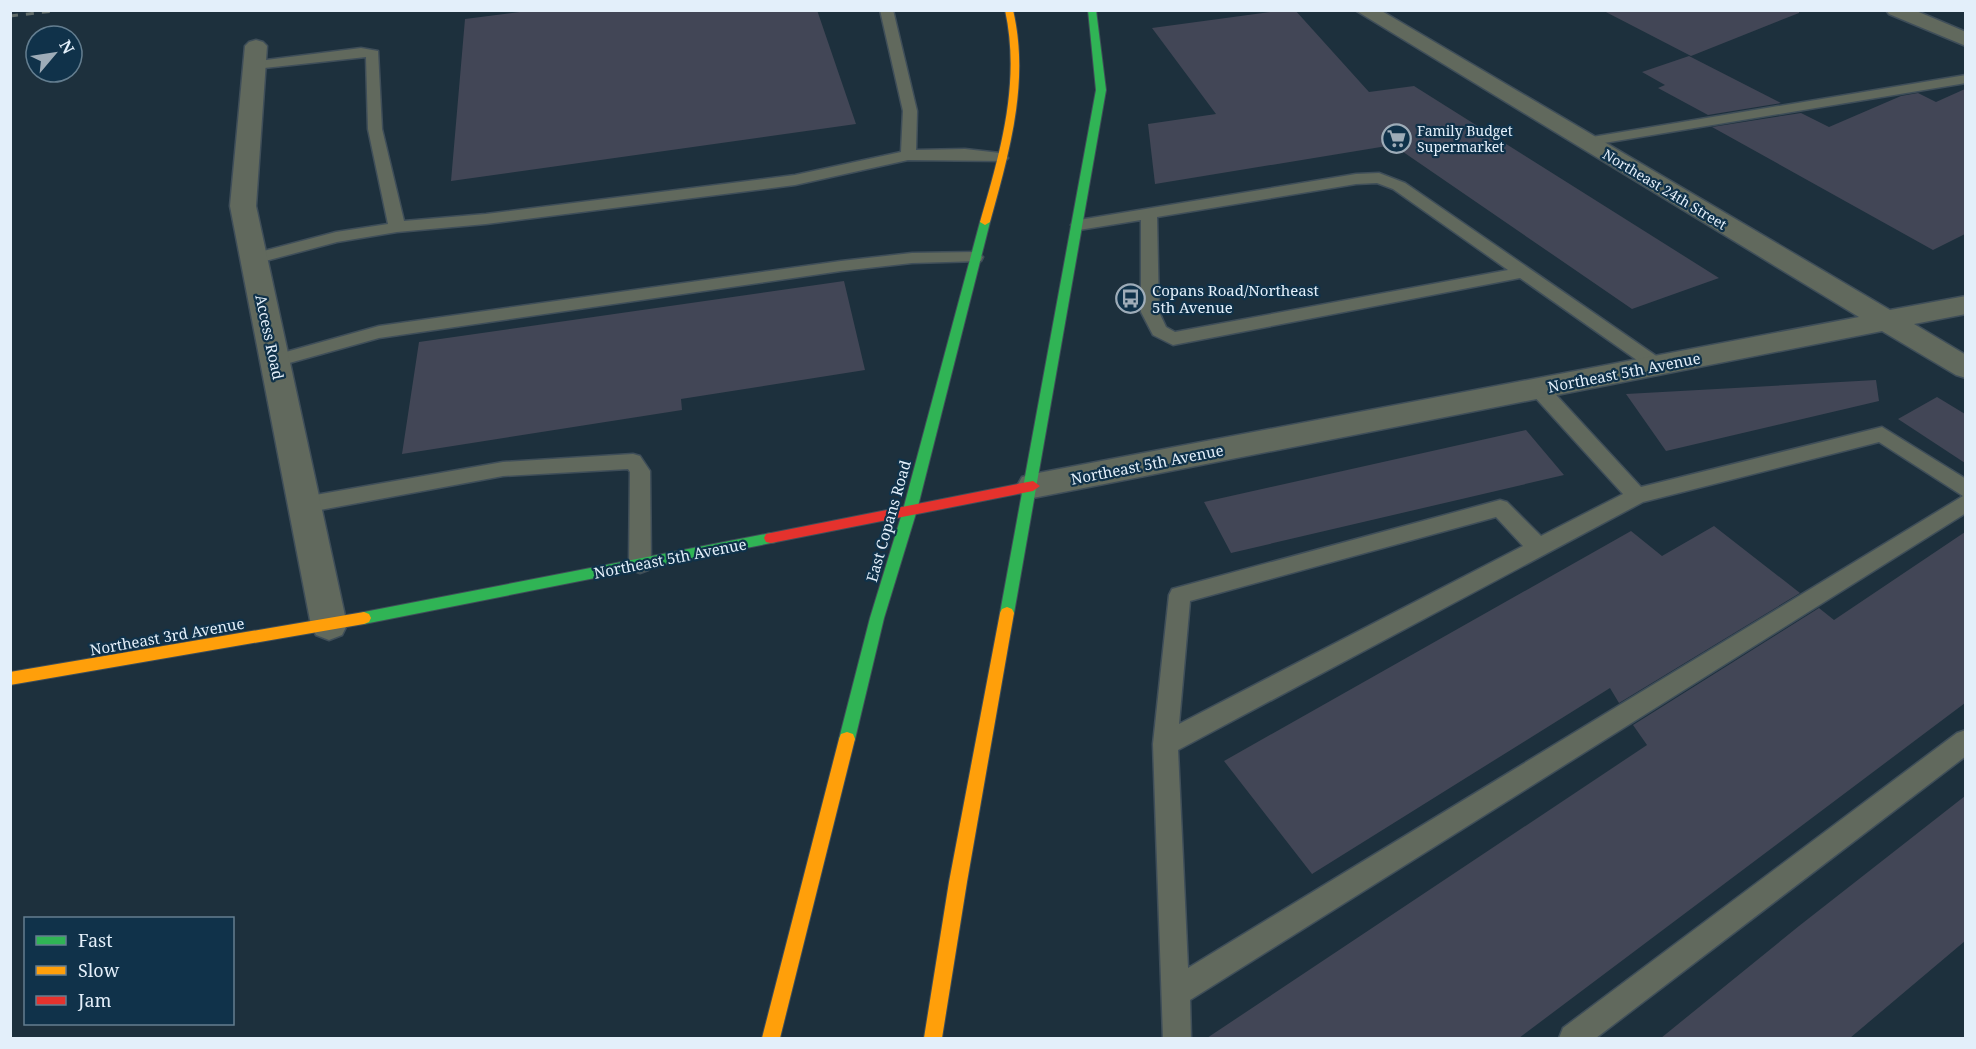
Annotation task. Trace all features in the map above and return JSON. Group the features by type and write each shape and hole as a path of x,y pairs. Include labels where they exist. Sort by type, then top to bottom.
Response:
{"main road":[{"name":"East Copans Road","path":"771,1038 877,618 910,510 1000,158 1016,83 1013,22 1009,10"},
{"path":"933,1038 958,882 1033,486 1101,90 1092,10"},
{"name":"Northeast 5th Avenue","path":"329,625 1033,486"},
{"name":"Northeast 3rd Avenue","path":"10,679 329,625"}],"street":[{"path":"1369,13 1408,10"},
{"path":"1896,10 1965,40"},
{"name":"Northeast 24th Street","path":"1369,13 1965,368"},
{"name":"Access Road","path":"255,55 243,206 329,625"},
{"name":"Northeast 5th Avenue","path":"1033,486 1889,322 1965,305"}],"lane":[{"path":"886,10 910,111 908,155"},
{"path":"255,55 361,52 374,54 375,129 397,227"},
{"path":"1586,142 1965,79"},
{"path":"254,259 336,237 397,227 486,219 795,180 908,155 965,154 1000,158"},
{"path":"1079,225 1356,179 1379,178 1399,186 1658,366"},
{"path":"1149,213 1150,312 1159,332 1173,339 1524,272"},
{"path":"275,361 379,332 841,266 912,258 975,257"},
{"path":"1539,389 1637,496"},
{"path":"1165,744 1637,496 1882,434 1965,489"},
{"path":"304,505 503,469 633,461 640,471 640,564"},
{"path":"1176,992 1965,503"},
{"path":"1178,1038 1165,744 1180,595 1500,508 1539,548"},
{"path":"1573,1038 1965,741"}],"building":[{"path":"535,10 817,10 856,124 451,181 465,19"},
{"path":"1295,10 1369,92 1414,86 1719,278 1632,309 1393,145 1155,184 1148,124 1216,114 1152,28"},
{"path":"1602,10 1799,10 1799,13 1691,56"},
{"path":"1689,56 1781,103 1708,115 1658,88 1665,85 1642,72"},
{"path":"1965,89 1965,234 1933,250 1712,127 1801,113 1829,127 1901,96 1918,93 1936,102"},
{"path":"844,281 865,370 681,399 682,410 402,454 419,342"},
{"path":"1876,380 1879,401 1666,451 1626,394"},
{"path":"1937,397 1965,414 1965,463 1898,419"},
{"path":"1526,430 1564,475 1231,553 1204,502"},
{"path":"1714,526 1800,593 1619,703 1610,688 1312,874 1224,761 1631,531 1662,556"},
{"path":"1965,532 1965,703 1519,1038 1207,1038 1647,745 1633,725 1819,608 1834,620"},
{"path":"1965,796 1965,941 1850,1038 1661,1038 1799,926"}],"railway":[{"path":"10,16 62,10"}],"traffic: fast":[{"path":"1007,613 1101,90 1092,10"},
{"path":"847,739 877,618 910,510 985,222"},
{"path":"364,618 771,538"}],"traffic: slow":[{"path":"985,222 1006,144 1015,88 1017,61 1015,34 1009,10"},
{"path":"933,1038 958,882 1007,613"},
{"path":"10,679 364,618"},
{"path":"771,1038 847,739"}],"traffic: jam":[{"path":"771,538 1033,486"}],"place":[{"name":"Family Budget Supermarket","path":"1396,138"},
{"name":"Copans Road/Northeast 5th Avenue","path":"1131,299"}]}
